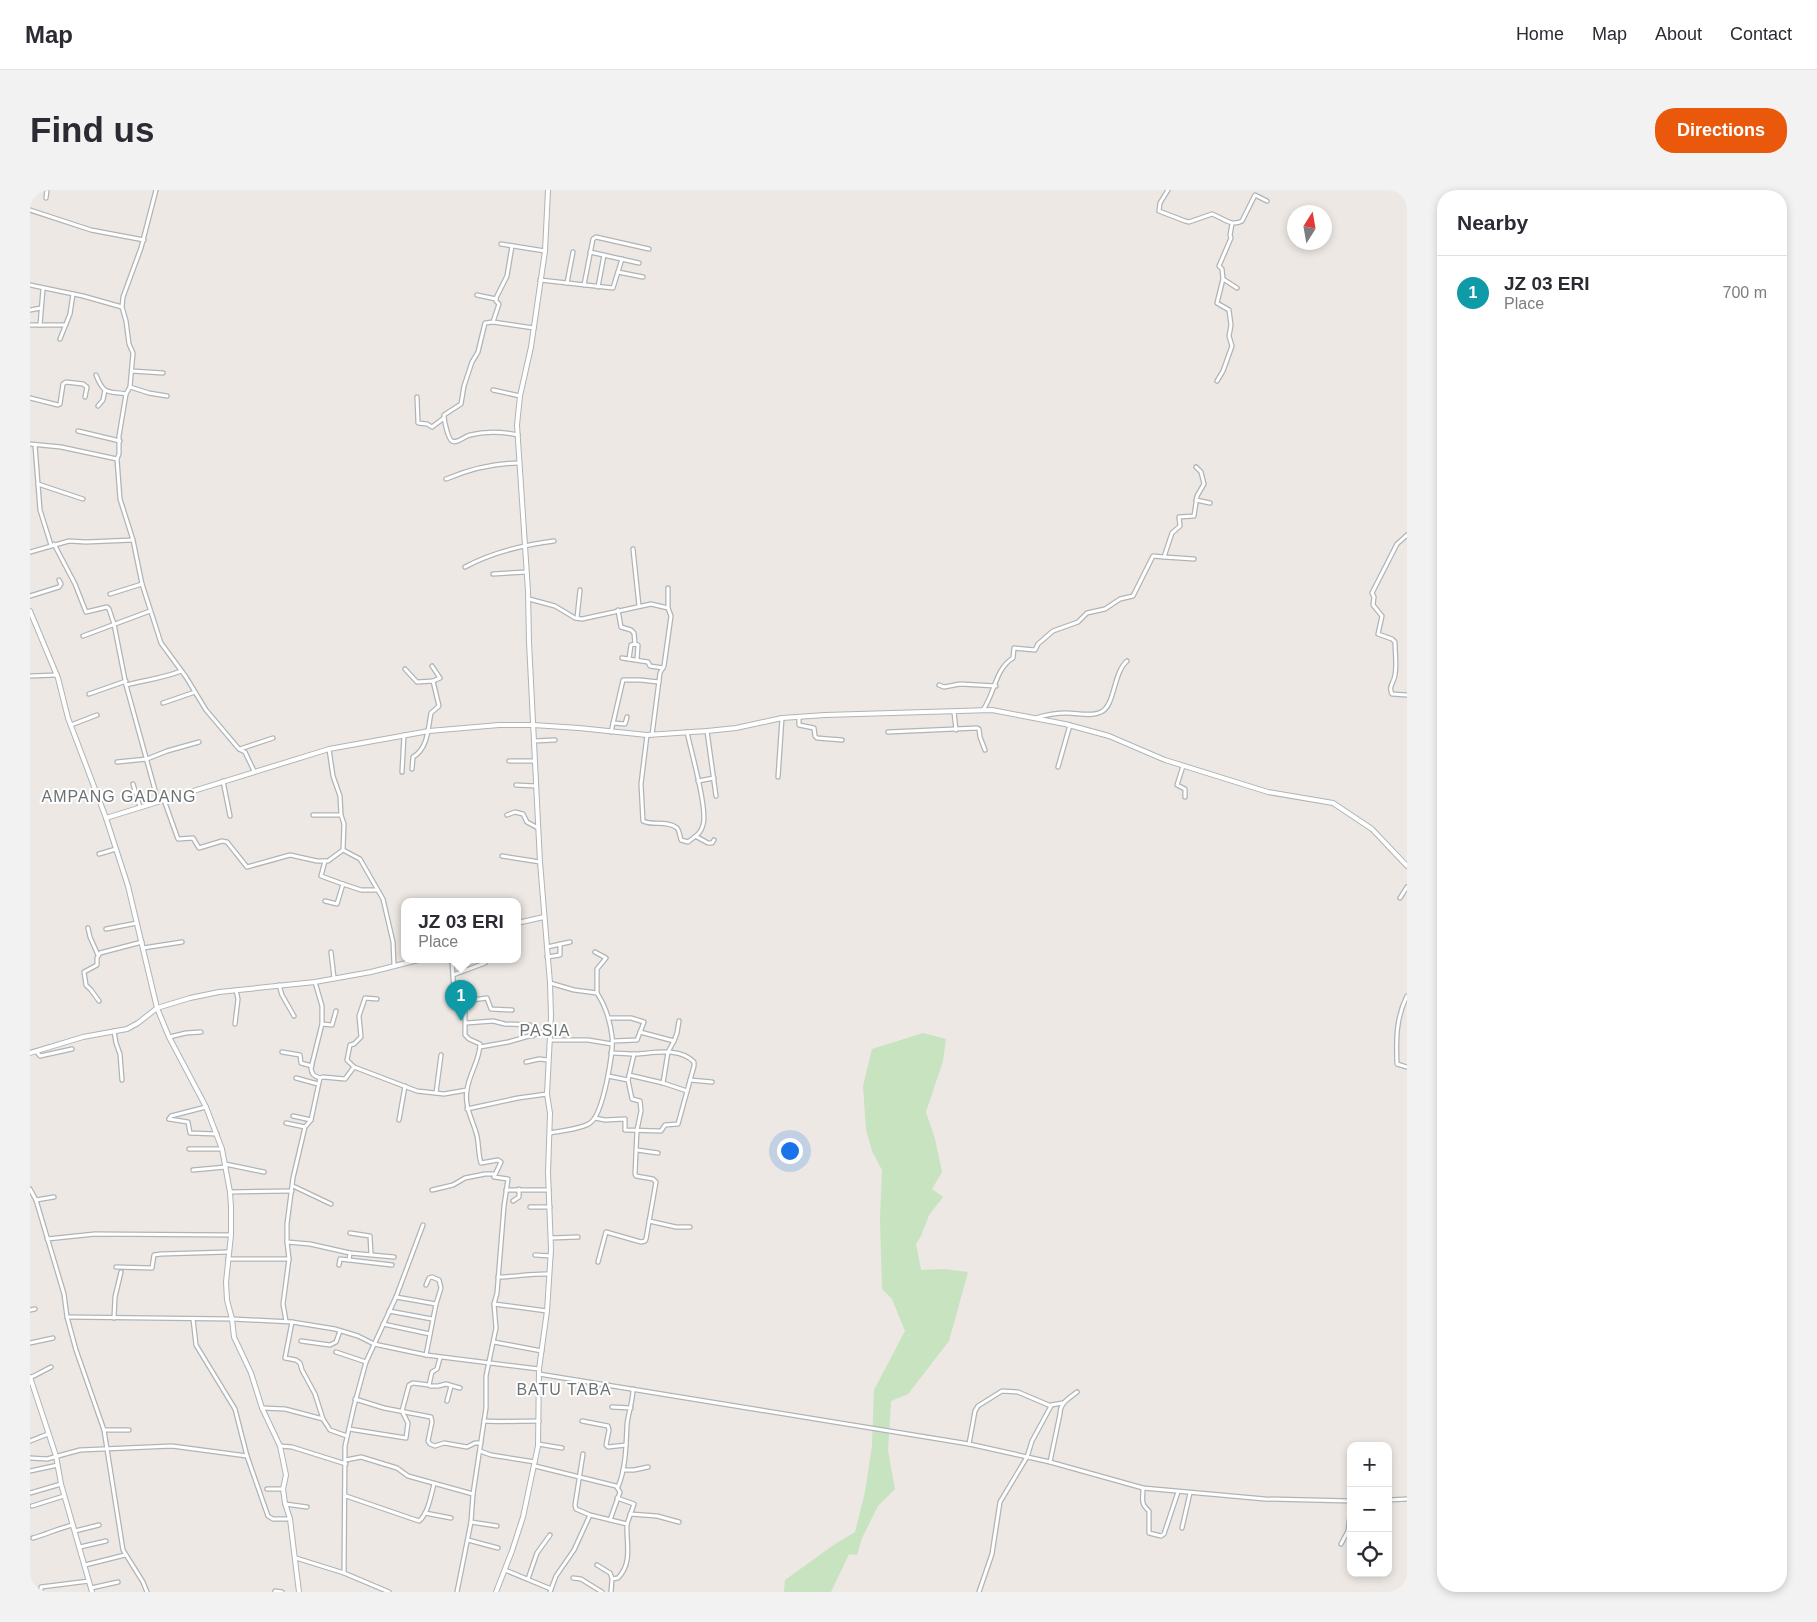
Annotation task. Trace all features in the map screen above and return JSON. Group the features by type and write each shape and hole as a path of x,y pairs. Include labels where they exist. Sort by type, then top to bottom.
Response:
{"street":[{"path":"46,198 47,190"},
{"path":"156,190 144,240 126,286 122,306 129,344 133,353 130,387 126,394 119,436 119,454 117,459 120,499 133,540 142,584 164,649 181,671 206,710 239,749 245,752 254,771"},
{"path":"496,1592 523,1517 535,1464 539,1421 539,1372 547,1311 551,1256 549,1190 550,1113 547,1094 550,1040 550,983 540,862 529,642 529,599 518,435 520,396 534,328 545,251 548,190"},
{"path":"1168,190 1160,203 1160,212 1189,222 1214,214 1232,224 1241,222 1256,195 1267,201"},
{"path":"30,210 91,230 144,240"},
{"path":"1217,381 1223,371 1232,346 1229,337 1231,325 1229,310 1217,303 1223,280 1222,269 1218,266 1231,238 1232,224"},
{"path":"584,285 593,240 598,237 649,249"},
{"path":"501,244 545,251"},
{"path":"496,299 506,276 512,246"},
{"path":"567,283 572,252"},
{"path":"590,252 639,263"},
{"path":"598,287 604,255"},
{"path":"540,280 613,288 622,259"},
{"path":"618,272 643,277"},
{"path":"1223,280 1235,286"},
{"path":"30,285 122,306"},
{"path":"40,325 43,289"},
{"path":"60,339 70,314 73,294"},
{"path":"477,294 496,299 499,304 493,322"},
{"path":"30,310 40,308"},
{"path":"417,397 418,423 427,424 432,427 444,418 445,413 457,408 460,404 472,362 478,352 484,325 487,322 534,328"},
{"path":"30,325 65,325"},
{"path":"132,371 164,374"},
{"path":"96,375 101,387 105,390 126,394"},
{"path":"30,398 58,405 60,404 63,384 66,382 83,384 87,388 85,397"},
{"path":"130,387 155,395 167,396"},
{"path":"98,406 103,400 105,390"},
{"path":"493,390 520,396"},
{"path":"444,418 453,442 471,435 504,433 518,435"},
{"path":"78,431 120,442"},
{"path":"30,444 117,459"},
{"path":"35,445 40,510 52,545 75,584 86,612 107,607 114,624 126,683 158,802"},
{"path":"446,480 464,472 496,463 519,463"},
{"path":"1164,557 1172,534 1180,526 1178,518 1194,516 1204,481 1202,472 1196,467"},
{"path":"38,484 83,500"},
{"path":"1198,501 1210,503"},
{"path":"1407,535 1397,544 1372,593 1374,597 1373,605 1382,616 1378,634 1395,642 1396,674 1390,686 1390,692 1392,694 1407,695"},
{"path":"30,552 70,541 133,540"},
{"path":"465,567 525,544 554,541"},
{"path":"634,549 639,606"},
{"path":"983,710 990,700 1001,670 1013,658 1014,648 1035,650 1038,644 1052,631 1074,624 1082,619 1087,612 1105,609 1120,599 1133,596 1153,556 1194,560"},
{"path":"493,574 527,572"},
{"path":"30,596 59,587 59,580"},
{"path":"110,594 142,584"},
{"path":"652,735 660,673 663,668 671,616 668,608 668,588"},
{"path":"577,618 580,590"},
{"path":"529,599 555,606 577,618 585,619 639,606 655,604 668,608"},
{"path":"618,610 621,627 632,631 635,644 638,645 637,660"},
{"path":"30,611 57,675 64,706 116,849 138,922 148,976 153,987 157,1008 169,1037 206,1107 222,1149 230,1192 231,1235 227,1259 227,1300 234,1337 251,1372 262,1408 280,1446 286,1475 283,1489 296,1558 299,1592"},
{"path":"83,636 150,611"},
{"path":"629,659 631,645 635,644"},
{"path":"622,658 648,662 650,666 663,668"},
{"path":"1035,718 1060,713 1088,714 1103,712 1110,702 1118,674 1127,661"},
{"path":"405,669 417,682 433,681 440,678 432,666"},
{"path":"89,694 126,683 170,675 181,671"},
{"path":"30,676 57,675"},
{"path":"611,732 623,680 659,682"},
{"path":"412,769 413,757 419,754 429,731 431,713 439,706 433,681"},
{"path":"938,685 944,688 960,684 996,686"},
{"path":"163,703 195,692"},
{"path":"106,818 329,749 429,731 499,725 652,735 736,728 799,716 983,710 1000,711 1070,725 1109,736 1183,766 1268,792 1337,804 1372,829 1407,866"},
{"path":"954,712 956,730"},
{"path":"71,725 97,715"},
{"path":"799,716 799,725 814,728 816,737 842,740"},
{"path":"613,723 625,724 626,718"},
{"path":"778,777 782,718"},
{"path":"1058,767 1070,725"},
{"path":"888,732 979,728 985,750"},
{"path":"707,731 716,796"},
{"path":"647,735 641,784 643,822 663,823 677,828 680,840 687,842 702,830 704,821 698,781 687,732"},
{"path":"402,772 404,735"},
{"path":"239,749 273,738"},
{"path":"534,741 555,740"},
{"path":"117,762 146,759 199,742"},
{"path":"329,749 333,776 340,796 344,828 343,850"},
{"path":"509,761 536,761"},
{"path":"1183,766 1177,785 1185,789 1185,797"},
{"path":"698,781 714,778"},
{"path":"223,781 230,816"},
{"path":"133,784 140,807"},
{"path":"516,785 536,786"},
{"path":"125,794 135,791"},
{"path":"164,800 178,839 192,838 199,848 227,842 246,867 290,855 325,861 343,850"},
{"path":"507,815 515,812 523,814 527,822 539,828"},
{"path":"313,815 341,815"},
{"path":"696,836 712,844 714,840"},
{"path":"99,854 116,849"},
{"path":"343,850 360,859 384,902 393,942 394,965"},
{"path":"502,856 540,862"},
{"path":"325,861 321,876 361,890 377,890"},
{"path":"325,901 337,904 343,884"},
{"path":"1400,898 1407,887"},
{"path":"521,922 544,917"},
{"path":"106,929 138,922"},
{"path":"88,928 98,955 96,965 84,972 86,985 92,990 99,1001"},
{"path":"98,955 142,942"},
{"path":"143,948 182,942"},
{"path":"546,947 570,942"},
{"path":"547,958 560,955 560,944"},
{"path":"331,952 334,978"},
{"path":"550,1134 586,1126 595,1118 608,1076 612,1043 609,1018 597,992 597,969 606,958 595,952"},
{"path":"30,1053 83,1037 133,1026 157,1008 198,996 314,982 404,963"},
{"path":"452,963 454,993 465,1001 487,998 491,1009 512,1010"},
{"path":"453,975 485,963"},
{"path":"314,982 322,1006 322,1024 311,1073 320,1078 346,1079 354,1067"},
{"path":"550,983 574,990 597,992"},
{"path":"279,985 282,996 294,1016"},
{"path":"234,1024 238,999 236,990"},
{"path":"1407,996 1400,1008 1397,1023 1397,1062 1398,1065 1407,1067"},
{"path":"377,999 364,998 359,1016 361,1037 358,1042 350,1045 347,1060 354,1067 417,1091 436,1094 466,1090"},
{"path":"465,1001 466,1037 478,1042 480,1047 466,1090 467,1109 477,1136 478,1153 481,1163 498,1160 501,1162 495,1174"},
{"path":"322,1024 332,1025 336,1012"},
{"path":"550,1040 588,1040 612,1043 623,1039 635,1041 644,1024 641,1020 609,1018"},
{"path":"466,1023 493,1021 530,1026 533,1036"},
{"path":"663,1083 668,1052 677,1033 679,1021"},
{"path":"480,1047 533,1036 550,1030"},
{"path":"114,1031 120,1054 122,1080"},
{"path":"169,1037 201,1032"},
{"path":"640,1032 674,1041"},
{"path":"36,1051 40,1056 72,1050"},
{"path":"282,1052 300,1056 301,1063 312,1066"},
{"path":"595,1118 605,1120 624,1119 625,1130 661,1131 665,1125 678,1124 694,1066 693,1060 668,1052 611,1053"},
{"path":"598,1262 606,1232 643,1242 646,1239 656,1182 653,1179 636,1176 637,1130 641,1111 640,1101 632,1099 628,1080 634,1054"},
{"path":"436,1094 440,1055"},
{"path":"526,1062 548,1060"},
{"path":"629,1075 687,1091"},
{"path":"608,1076 628,1080"},
{"path":"296,1078 318,1084"},
{"path":"286,1321 284,1297 289,1259 287,1242 292,1191 305,1127 311,1120 320,1078"},
{"path":"690,1080 712,1082"},
{"path":"399,1120 405,1086"},
{"path":"467,1109 547,1094"},
{"path":"206,1107 171,1116 169,1119 188,1122 190,1133 217,1134"},
{"path":"292,1116 311,1120"},
{"path":"286,1123 305,1127"},
{"path":"189,1149 222,1149"},
{"path":"637,1150 658,1153"},
{"path":"193,1170 226,1166 264,1172"},
{"path":"457,1592 471,1522 473,1494 484,1421 486,1376 496,1328 494,1304 498,1293 508,1179 496,1178 495,1174"},
{"path":"432,1190 453,1185 465,1178 495,1174"},
{"path":"293,1186 331,1204"},
{"path":"30,1189 36,1200 64,1294 67,1317 76,1350 104,1430 123,1550 144,1582 146,1592"},
{"path":"513,1201 519,1197 519,1189"},
{"path":"506,1190 549,1190"},
{"path":"230,1192 292,1191"},
{"path":"36,1200 54,1196"},
{"path":"530,1207 550,1207"},
{"path":"649,1221 676,1227 690,1227"},
{"path":"344,1573 347,1436 355,1399 366,1362 396,1297 423,1226"},
{"path":"350,1233 370,1236 371,1254"},
{"path":"47,1240 95,1234 231,1235"},
{"path":"550,1238 578,1237"},
{"path":"287,1242 310,1244 350,1253 394,1256"},
{"path":"116,1267 152,1268 154,1255 161,1254 228,1252"},
{"path":"349,1260 350,1253"},
{"path":"536,1255 551,1256"},
{"path":"227,1259 289,1259"},
{"path":"339,1265 340,1259 392,1265"},
{"path":"114,1318 115,1297 121,1272"},
{"path":"498,1277 511,1278 536,1273 549,1274"},
{"path":"426,1285 432,1277 440,1280 441,1288 432,1319 426,1355"},
{"path":"396,1297 436,1304"},
{"path":"494,1304 547,1311"},
{"path":"30,1310 35,1309"},
{"path":"389,1311 432,1319"},
{"path":"67,1317 232,1319 313,1324 358,1336 374,1344 440,1358 489,1362 634,1389 969,1444 1050,1462 1143,1488 1190,1494 1265,1499 1347,1501"},
{"path":"193,1319 196,1345 234,1409 247,1456 270,1518 290,1520"},
{"path":"292,1322 285,1358 296,1360 300,1363 315,1394 323,1419 330,1430 347,1436"},
{"path":"384,1324 430,1334"},
{"path":"301,1341 330,1345 336,1342 340,1331"},
{"path":"30,1343 53,1338"},
{"path":"494,1342 542,1351"},
{"path":"336,1352 366,1362"},
{"path":"429,1386 432,1372 438,1366 440,1358"},
{"path":"52,1367 30,1378 56,1456 64,1496 91,1590 118,1582"},
{"path":"349,1429 401,1439 406,1438 408,1423 402,1411 409,1385 438,1386 446,1384 460,1388"},
{"path":"447,1401 451,1386"},
{"path":"610,1520 620,1492 618,1488 623,1470 627,1422 634,1389"},
{"path":"969,1444 975,1411 1000,1391 1016,1392 1051,1406 1063,1403"},
{"path":"1050,1462 1060,1408 1063,1403 1077,1392"},
{"path":"355,1399 384,1408 432,1418 428,1441 435,1446 444,1443 467,1447 474,1443 481,1443"},
{"path":"979,1592 992,1554 1000,1502 1027,1457 1032,1441 1051,1406"},
{"path":"612,1407 631,1408"},
{"path":"262,1408 285,1409 323,1419"},
{"path":"484,1421 539,1421"},
{"path":"582,1421 608,1426 606,1445 608,1447 626,1445"},
{"path":"104,1430 129,1430"},
{"path":"30,1441 48,1434"},
{"path":"538,1444 562,1448"},
{"path":"30,1458 46,1459 80,1450 172,1446 247,1456"},
{"path":"280,1446 292,1447 346,1462 361,1457 397,1468 408,1476 473,1494"},
{"path":"480,1451 535,1464 618,1488"},
{"path":"583,1454 574,1505 576,1509 590,1515 627,1524"},
{"path":"30,1471 58,1465"},
{"path":"623,1470 648,1467"},
{"path":"30,1494 61,1484"},
{"path":"346,1496 419,1521 425,1513 434,1484"},
{"path":"1143,1488 1142,1504 1149,1511 1149,1533 1160,1536 1164,1534 1178,1492"},
{"path":"267,1489 283,1489"},
{"path":"1182,1528 1190,1494"},
{"path":"32,1506 64,1496"},
{"path":"612,1578 618,1578 628,1563 627,1524 633,1503 617,1498"},
{"path":"1392,1500 1407,1499"},
{"path":"285,1504 307,1507"},
{"path":"425,1513 451,1518"},
{"path":"630,1514 657,1516 679,1522"},
{"path":"505,1570 551,1591 556,1576 563,1563 574,1550 590,1515"},
{"path":"471,1522 497,1526"},
{"path":"33,1538 52,1533 73,1524"},
{"path":"75,1531 99,1524"},
{"path":"1341,1544 1347,1532"},
{"path":"528,1579 537,1553 550,1535"},
{"path":"468,1540 498,1548"},
{"path":"80,1547 106,1541"},
{"path":"85,1565 125,1555"},
{"path":"296,1558 344,1573 389,1592"},
{"path":"597,1566 610,1573 612,1578 611,1592"},
{"path":"573,1578 582,1579 602,1592"},
{"path":"41,1592 41,1587 89,1581"},
{"path":"275,1591 282,1592"}],"green space":[{"path":"923,1033 946,1039 943,1061 926,1112 935,1139 942,1172 932,1189 943,1197 929,1215 916,1244 921,1270 944,1269 968,1272 949,1341 908,1394 891,1401 888,1451 895,1489 878,1506 862,1538 857,1555 849,1554 831,1592 784,1592 785,1580 855,1532 865,1492 872,1446 874,1390 905,1331 892,1299 882,1289 880,1219 882,1170 872,1151 866,1129 863,1086 872,1049"}],"place":[{"name":"JZ 03 ERI","path":"461,1021"}],"district":[{"name":"AMPANG GADANG","path":"119,796"},
{"name":"PASIA","path":"545,1030"},
{"name":"BATU TABA","path":"564,1389"}]}
